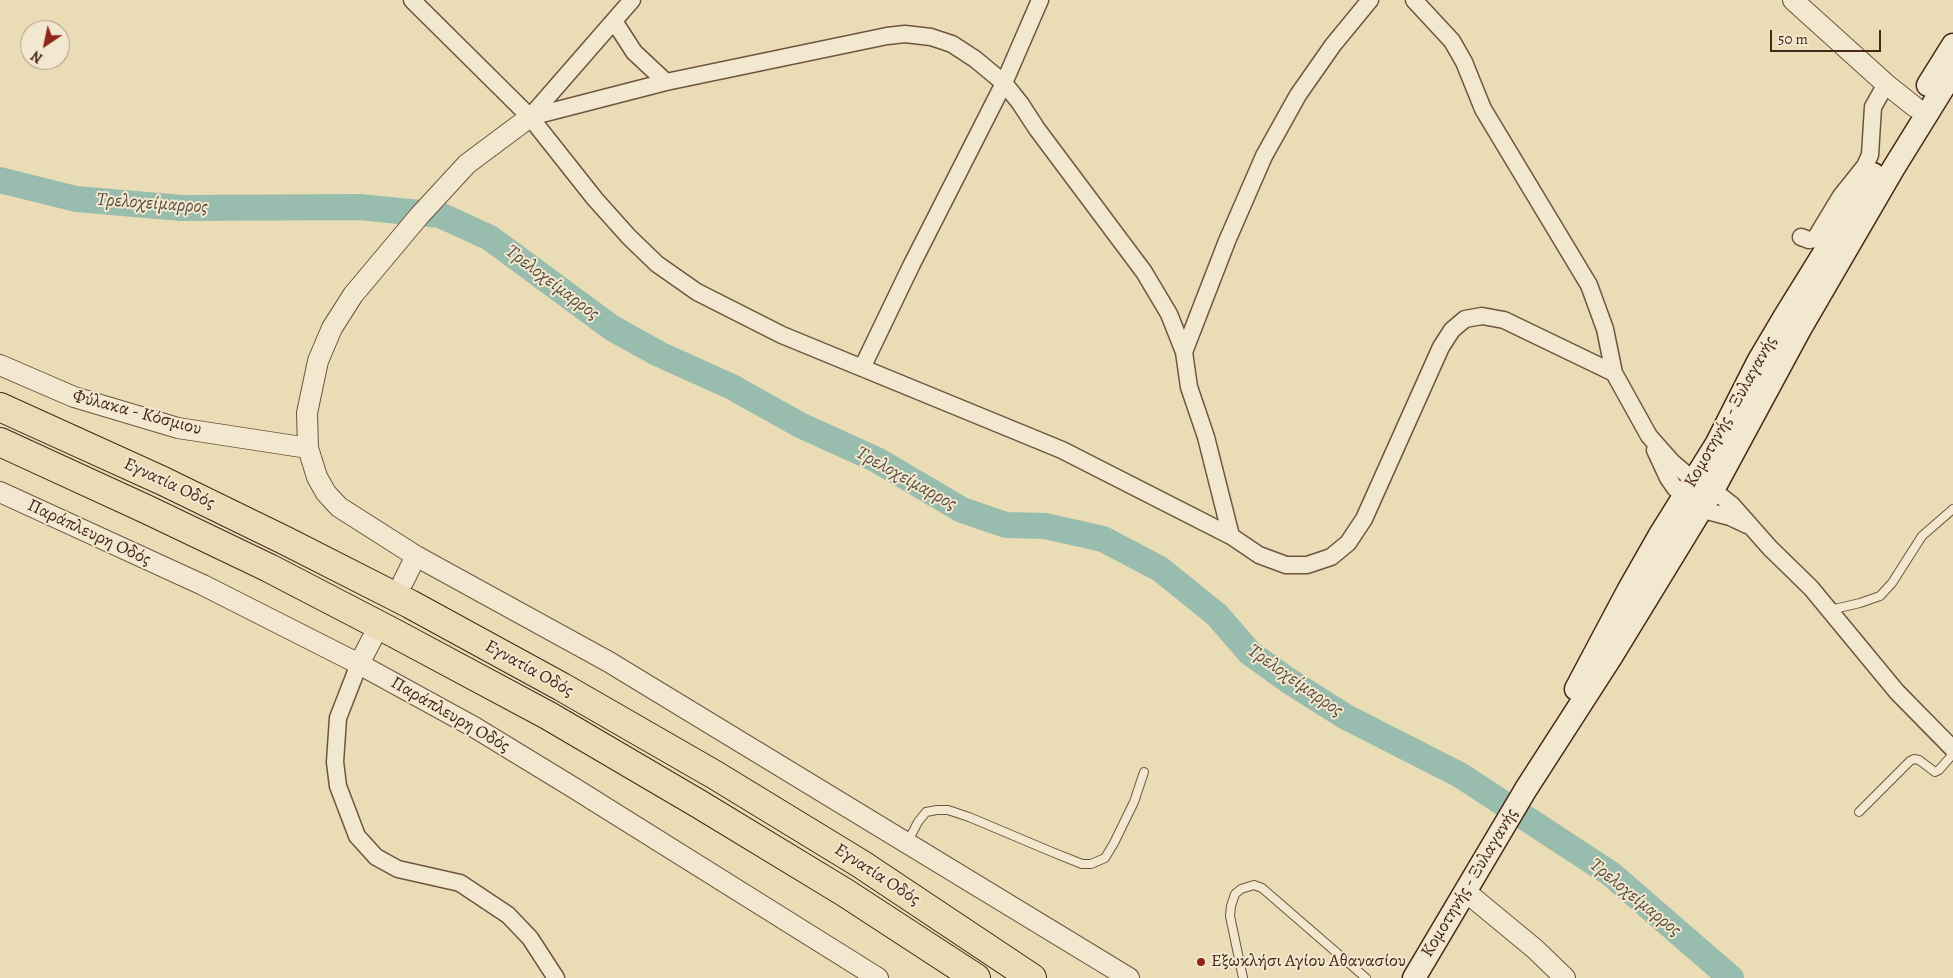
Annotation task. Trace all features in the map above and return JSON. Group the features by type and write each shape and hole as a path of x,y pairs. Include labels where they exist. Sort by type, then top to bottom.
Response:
{"highway":[{"name":"Εγνατία Οδός","path":"0,407 163,481 284,540 410,604 562,687 715,775 861,864 1032,978"},
{"name":"Εγνατία Οδός","path":"0,442 269,568 394,632 549,716 844,892 976,978"}],"main road":[{"name":"Κομοτηνής - Ξυλαγανής","path":"1699,493 1717,443 1760,360 1875,158 1915,107 1953,45"},
{"name":"Κομοτηνής - Ξυλαγανής","path":"1414,978 1526,789 1611,657 1699,493 1800,329 1893,169 1953,72"}],"street":[{"path":"412,0 530,117 595,199 657,264 697,292 782,335 1062,450 1231,536 1259,555 1286,565 1307,565 1331,557 1348,543 1364,519 1441,347 1452,330 1465,319 1482,316 1504,320 1614,373"},
{"path":"632,0 530,117 467,164 420,215 353,295 332,328 318,361 307,413 308,448 317,477 326,493 339,507 416,556 609,662 1129,978"},
{"path":"862,368 911,266 1004,83 1040,0"},
{"path":"1184,352 1227,241 1264,156 1298,95 1333,45 1370,0"},
{"path":"1414,0 1452,41 1464,62 1483,109 1589,286 1604,329 1614,373 1649,436 1699,493 1752,528 1811,588 1897,692 1953,749"},
{"path":"1793,0 1886,84 1915,107"},
{"path":"614,21 634,52 666,82"},
{"path":"530,117 666,82 887,36 905,34 931,37 952,44 976,59 1004,83 1144,272 1169,314 1184,352 1189,387 1206,437 1231,536"},
{"path":"1801,237 1809,240 1815,239 1841,196 1875,158 1872,107 1886,84"},
{"name":"Φύλακα - Κόσμιου","path":"0,365 74,397 178,428 308,448"},
{"name":"Παράπλευρη Οδός","path":"0,492 203,585 359,664 542,768 878,978"},
{"path":"403,582 416,556"},
{"path":"372,639 359,664 338,718 335,762 338,786 357,836 376,857 398,869 460,883 508,915 530,938 556,978"},
{"path":"1466,892 1535,949 1565,978"}],"lane":[{"path":"1830,610 1860,604 1880,596 1892,583 1922,536 1953,509"},
{"path":"1859,812 1914,758 1935,772 1953,754"},
{"path":"907,843 918,822 926,812 948,810 1082,864 1091,864 1105,858 1114,843 1134,802 1144,772"},
{"path":"1243,978 1230,916 1230,906 1235,894 1241,889 1254,885 1262,888 1366,978"}],"waterway":[{"name":"Τρελοχείμαρρος","path":"0,180 76,199 182,208 359,207 440,215 490,238 612,328 659,354 732,387 800,425 877,460 962,510 1006,525 1045,526 1103,539 1160,569 1217,615 1250,653 1289,681 1346,717 1460,775 1611,874 1731,978"}],"place":[{"name":"Εξωκλήσι Αγίου Αθανασίου","path":"1201,962"}]}
